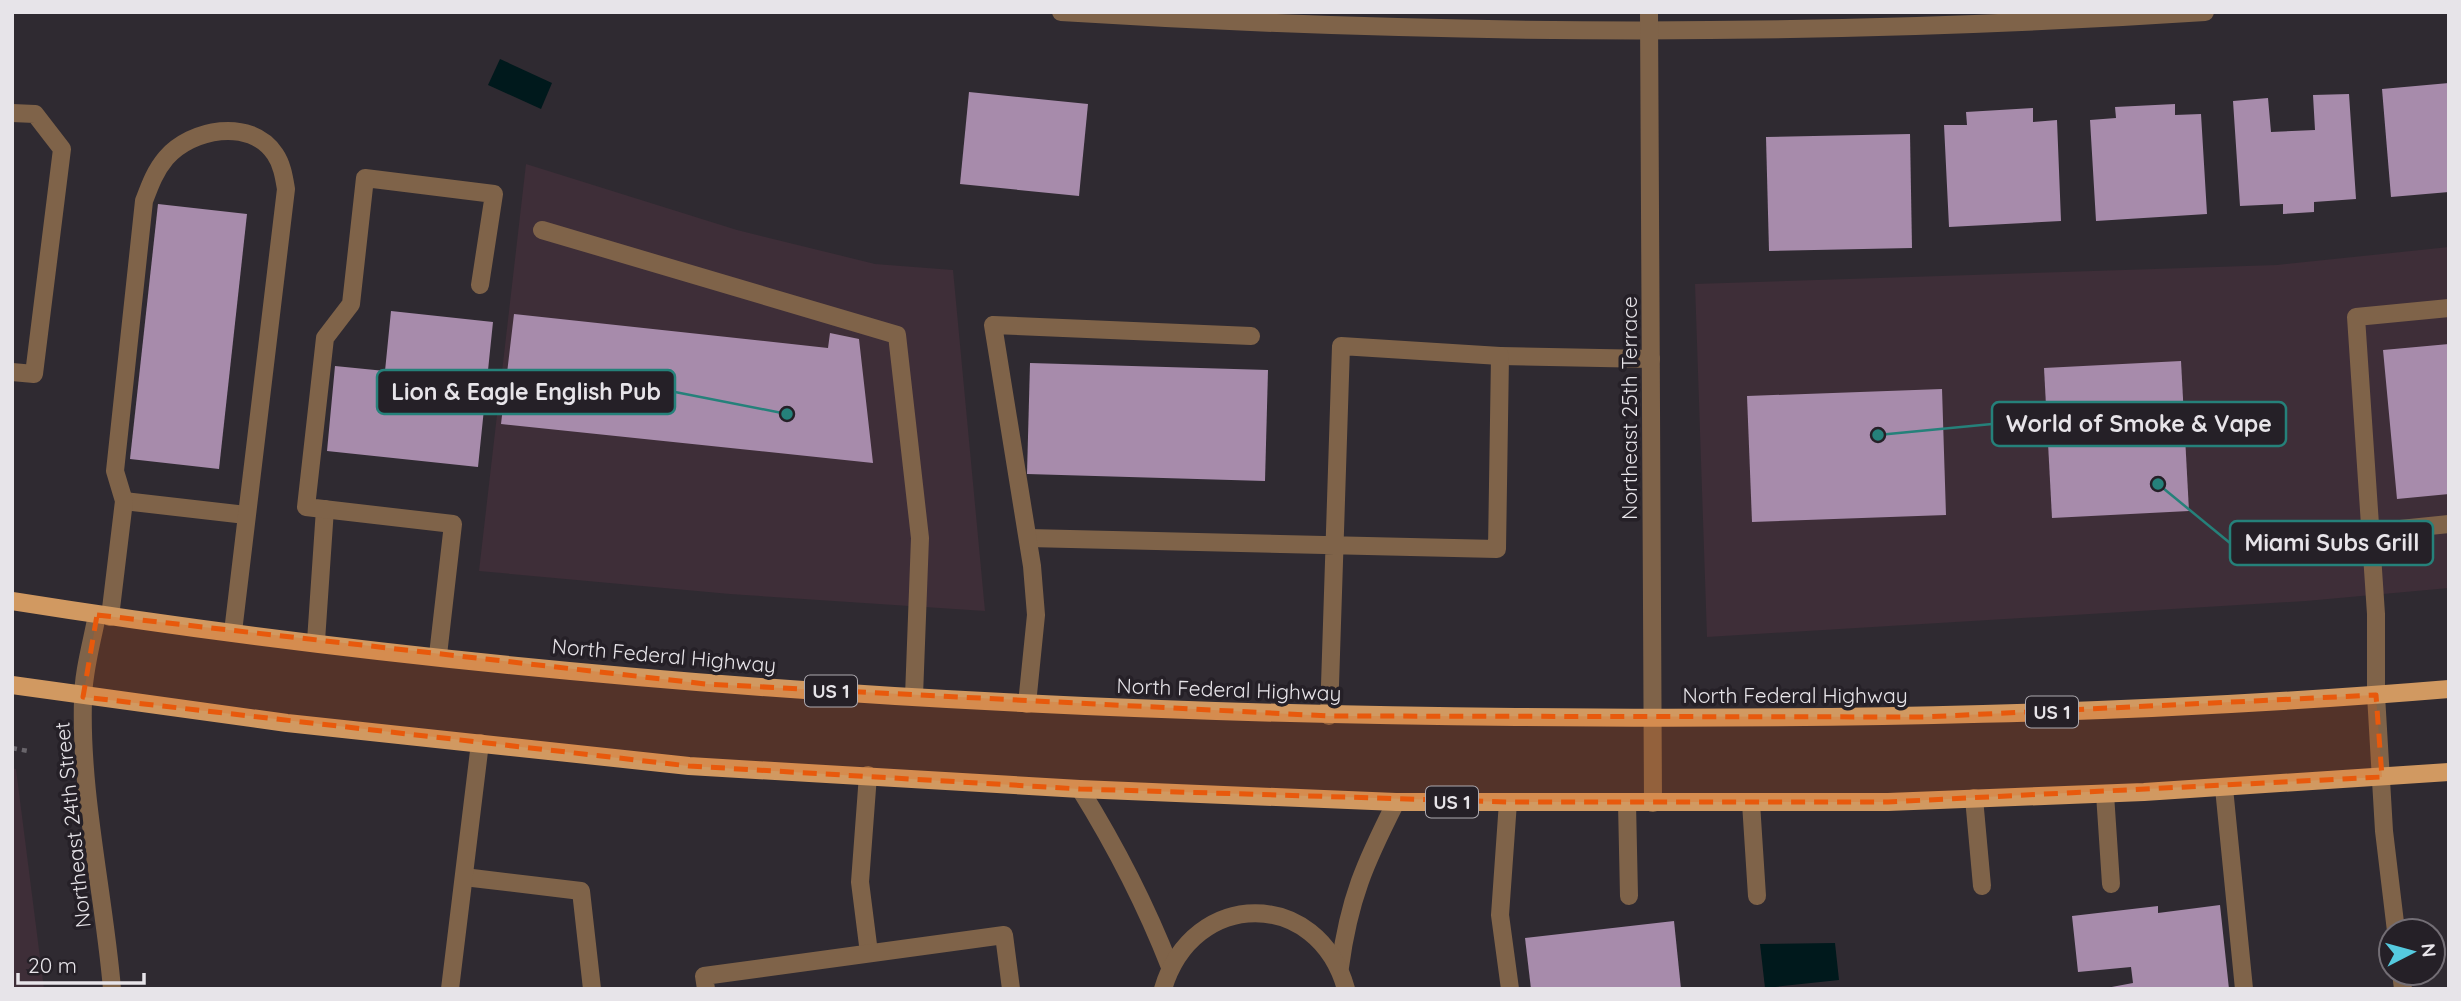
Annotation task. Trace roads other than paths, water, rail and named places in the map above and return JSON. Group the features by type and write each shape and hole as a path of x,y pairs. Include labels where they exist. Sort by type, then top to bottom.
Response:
{"main road":[{"name":"North Federal Highway","path":"12,601 104,616 316,642 706,684 1027,704 1329,716 1924,718 2449,689"},
{"name":"US 1","path":"12,685 83,696 689,766 1080,789 1396,802 1751,803 1974,798 2224,788 2449,772"}],"street":[{"path":"1061,12 1649,32 1709,32 2205,12"},
{"name":"Northeast 25th Terrace","path":"1649,12 1653,803"},
{"path":"12,113 35,114 62,149 34,374 12,372"},
{"path":"233,632 286,190 275,154 253,135 217,131 181,144 154,174 144,201 115,471 124,500 246,515"},
{"path":"438,655 453,524 306,507 325,338 351,304 365,178 494,194 480,285"},
{"path":"542,230 897,335 920,538 914,696"},
{"path":"2394,917 2384,831 2376,695 2376,614 2356,317 2449,308"},
{"path":"1027,704 1037,615 1028,538 993,325 1251,336"},
{"path":"1329,716 1341,346 1500,356 1651,359"},
{"path":"1028,538 1497,549 1500,356"},
{"name":"Northeast 24th Street","path":"112,989 103,893 83,756 83,696 104,616 124,500"},
{"path":"316,642 325,509"},
{"path":"2371,532 2449,524"},
{"path":"450,989 480,743"},
{"path":"868,775 860,882 869,953"},
{"path":"2224,788 2244,989"},
{"path":"1080,789 1118,850 1141,894 1170,967"},
{"path":"2105,794 2111,884"},
{"path":"1974,798 1982,886"},
{"path":"1340,967 1346,921 1361,872 1396,802"},
{"path":"1508,802 1500,915 1510,989"},
{"path":"1627,803 1629,896"},
{"path":"1751,803 1757,896"},
{"path":"464,877 581,891 592,989"},
{"path":"1163,989 1170,967 1187,942 1211,924 1240,914 1270,914 1299,924 1322,942 1340,967 1346,989"},
{"path":"706,989 704,976 1004,934 1011,989"}],"water":[{"path":"500,59 552,83 541,109 488,85"},
{"path":"1835,943 1839,980 1765,988 1760,944"}],"place":[{"name":"Lion & Eagle English Pub","path":"787,414"},
{"name":"World of Smoke & Vape","path":"1878,435"},
{"name":"Miami Subs Grill","path":"2158,484"}]}
